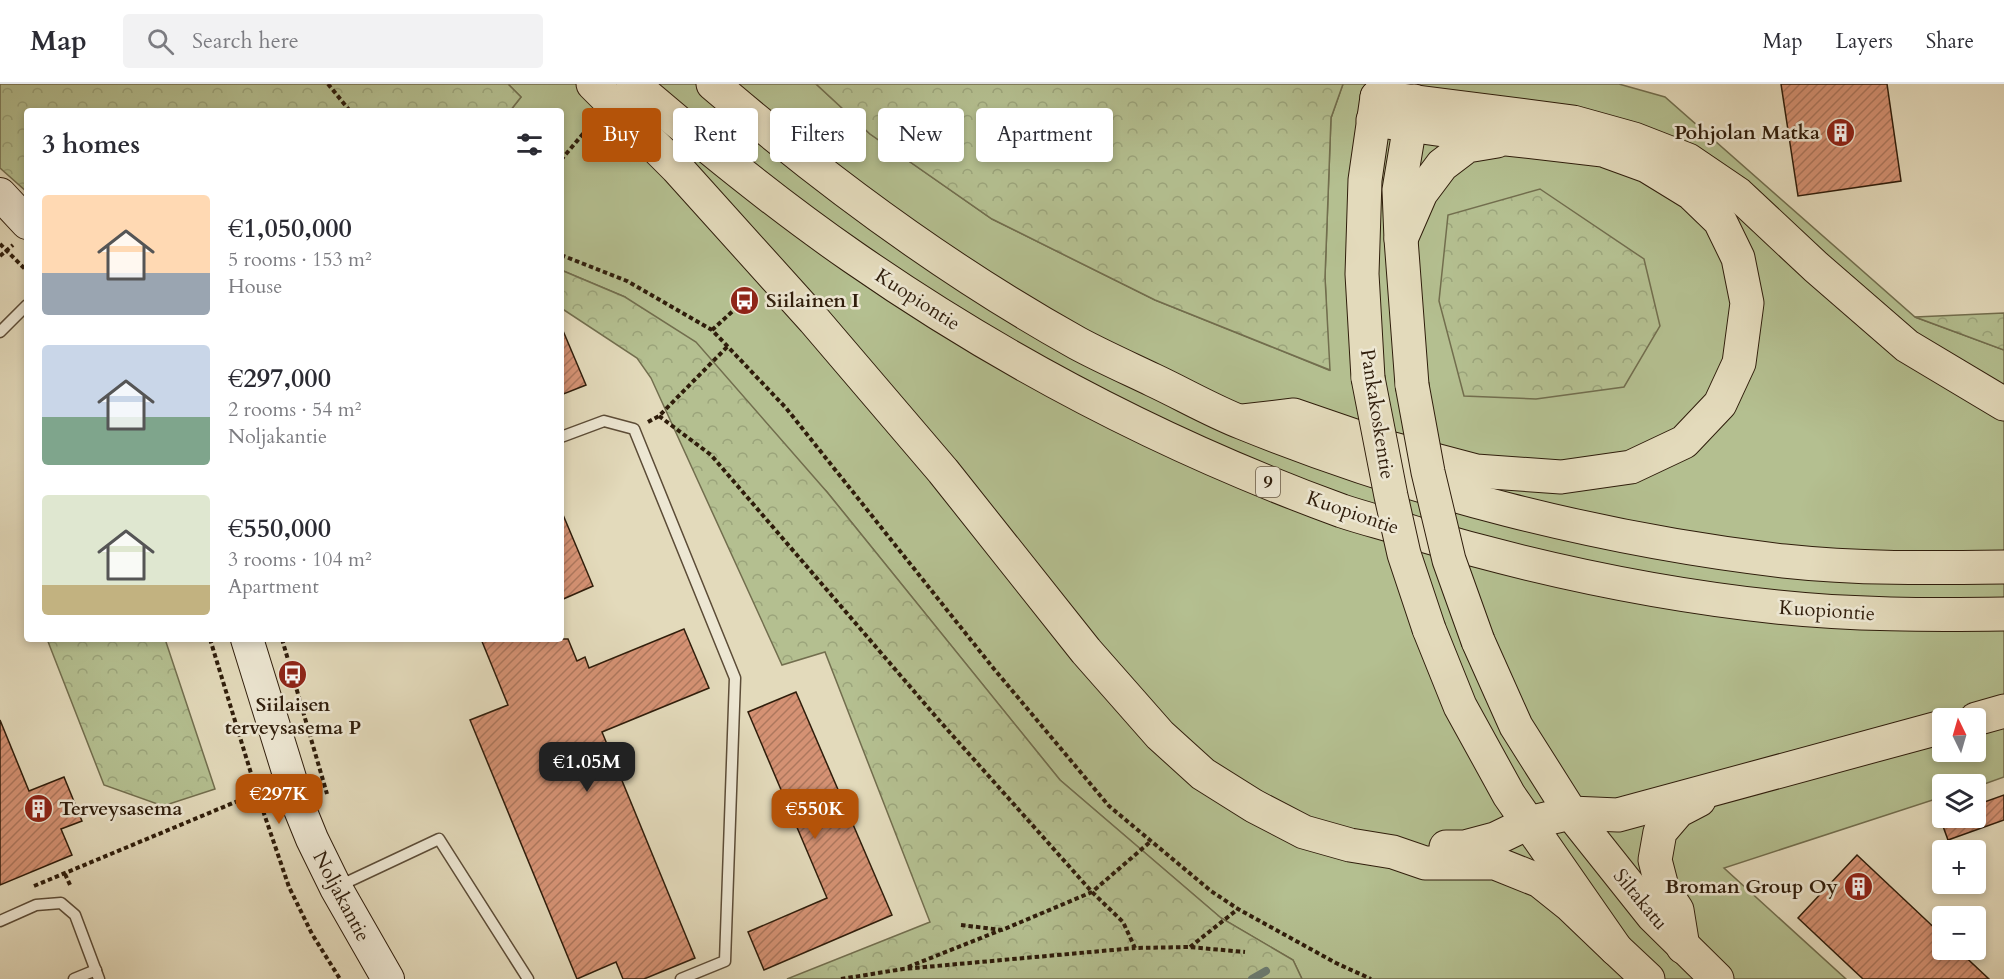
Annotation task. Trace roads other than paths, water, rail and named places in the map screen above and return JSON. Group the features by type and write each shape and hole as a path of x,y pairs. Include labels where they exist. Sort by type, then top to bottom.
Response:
{"main road":[{"name":"Kuopiontie","path":"633,84 742,175 852,257 943,316 1059,385 1220,462 1345,512 1492,556 1664,592 1780,607 1910,615 2004,614"},
{"name":"9","path":"713,84 762,126 864,205 966,277 1079,344 1239,422 1352,465 1503,509 1670,545 1787,561 1909,568 2004,567"},
{"path":"1475,84 1490,93 1550,105 1572,122"},
{"path":"596,100 677,168 813,320 943,471 1086,651 1160,735 1203,774 1254,806 1304,832 1350,845 1394,852 1425,863 1495,863 1540,881 1570,905 1648,979"},
{"path":"1377,101 1572,122 1634,138 1688,160 1738,194 1816,267 1907,346 2004,404"},
{"name":"Pankakoskentie","path":"1377,101 1365,180 1362,274 1368,378 1391,496 1404,554 1429,629 1460,706 1509,795 1528,823"},
{"path":"1239,422 1294,415 1393,449 1476,471 1561,477 1631,467 1684,442 1720,404 1739,363 1747,303 1738,258 1720,221 1691,193 1647,166 1602,150 1507,139 1414,104"},
{"name":"Pankakoskentie","path":"1414,104 1400,190 1401,239 1412,385 1428,472 1449,560 1478,641 1516,726 1570,813"},
{"path":"1401,239 1421,193 1442,165 1467,146 1507,139"},
{"path":"0,194 24,220"},
{"name":"Noljakantie","path":"248,642 299,807 336,888 388,979"},
{"path":"1986,716 2004,711"},
{"path":"1394,852 1424,848 1466,847 1495,839 1528,823 1570,813 1618,815 1932,731"},
{"path":"1683,947 1677,910 1662,887 1655,860 1660,831 1678,811 1722,788"},
{"name":"Siltakatu","path":"1570,813 1653,916 1717,979"},
{"path":"1528,823 1616,949"}],"lane":[{"path":"0,332 24,308"},
{"path":"564,435 604,421 633,429 735,678 725,961 681,979"},
{"path":"336,888 439,839 528,979"},
{"path":"0,921 36,905 61,903 75,915 97,975 74,979"}],"waterway":[{"path":"1252,979 1266,971"}],"place":[{"name":"Pohjolan Matka","path":"1841,132"},
{"name":"Siilainen I","path":"745,300"},
{"name":"Siilaisen terveysasema P","path":"293,674"},
{"name":"Terveysasema","path":"38,808"},
{"name":"Broman Group Oy","path":"1859,886"}]}
